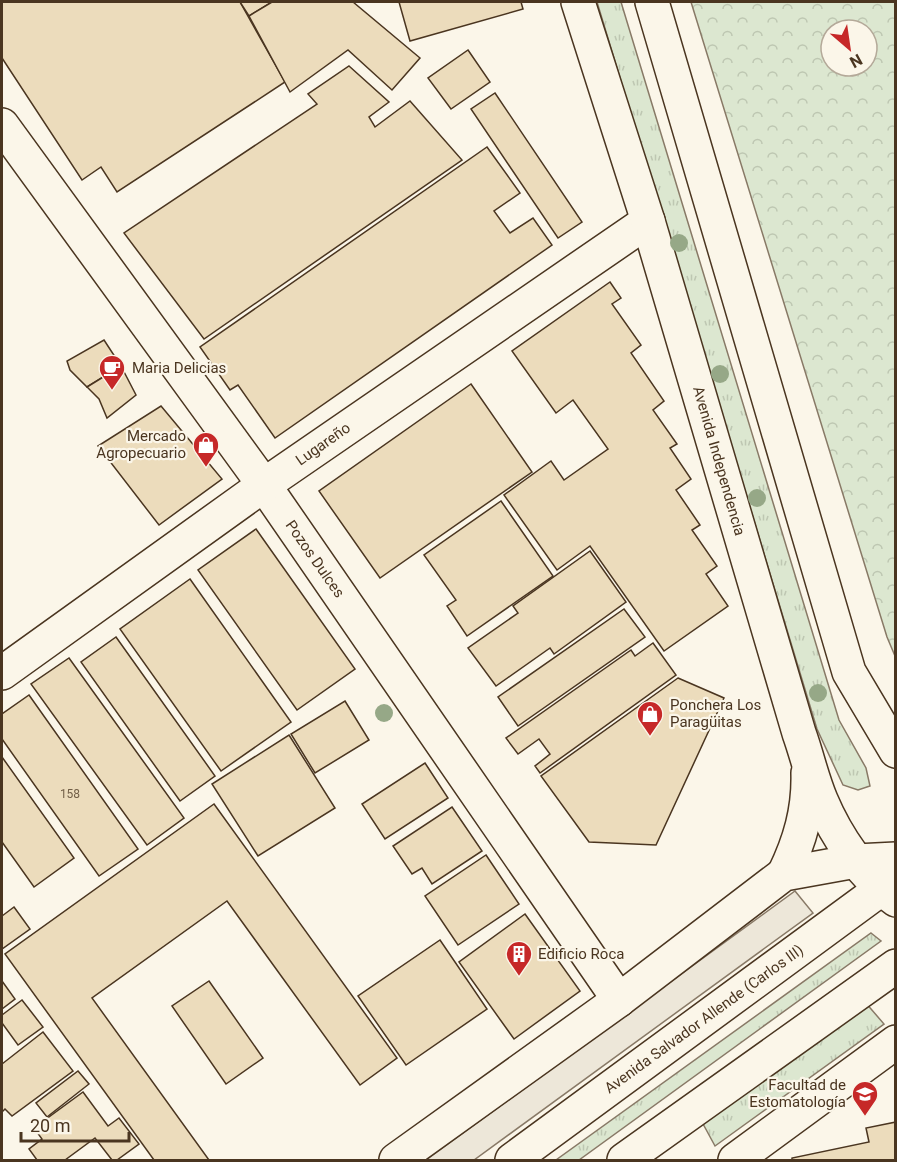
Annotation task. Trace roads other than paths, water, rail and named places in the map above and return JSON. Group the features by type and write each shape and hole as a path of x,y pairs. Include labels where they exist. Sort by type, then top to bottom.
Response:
{"main road":[{"name":"Avenida Independencia","path":"578,2 648,220 821,800 856,861 890,889"},
{"path":"652,2 849,672 896,751"},
{"name":"Pozos Dulces","path":"2,125 264,485 619,1000"},
{"name":"Lugareño","path":"2,673 264,485 648,220"},
{"path":"396,1161 619,1000 784,874 798,846 807,806 808,759"},
{"path":"784,874 856,861 896,859"},
{"name":"Avenida Salvador Allende (Carlos III)","path":"512,1161 890,889"},
{"path":"624,1161 896,966"},
{"path":"735,1161 896,1042"}],"place":[{"name":"Maria Delicias","path":"112,391"},
{"name":"Mercado Agropecuario","path":"206,468"},
{"name":"Ponchera Los Paragüitas","path":"650,737"},
{"name":"Edificio Roca","path":"519,977"},
{"name":"Facultad de Estomatología","path":"865,1117"}]}
